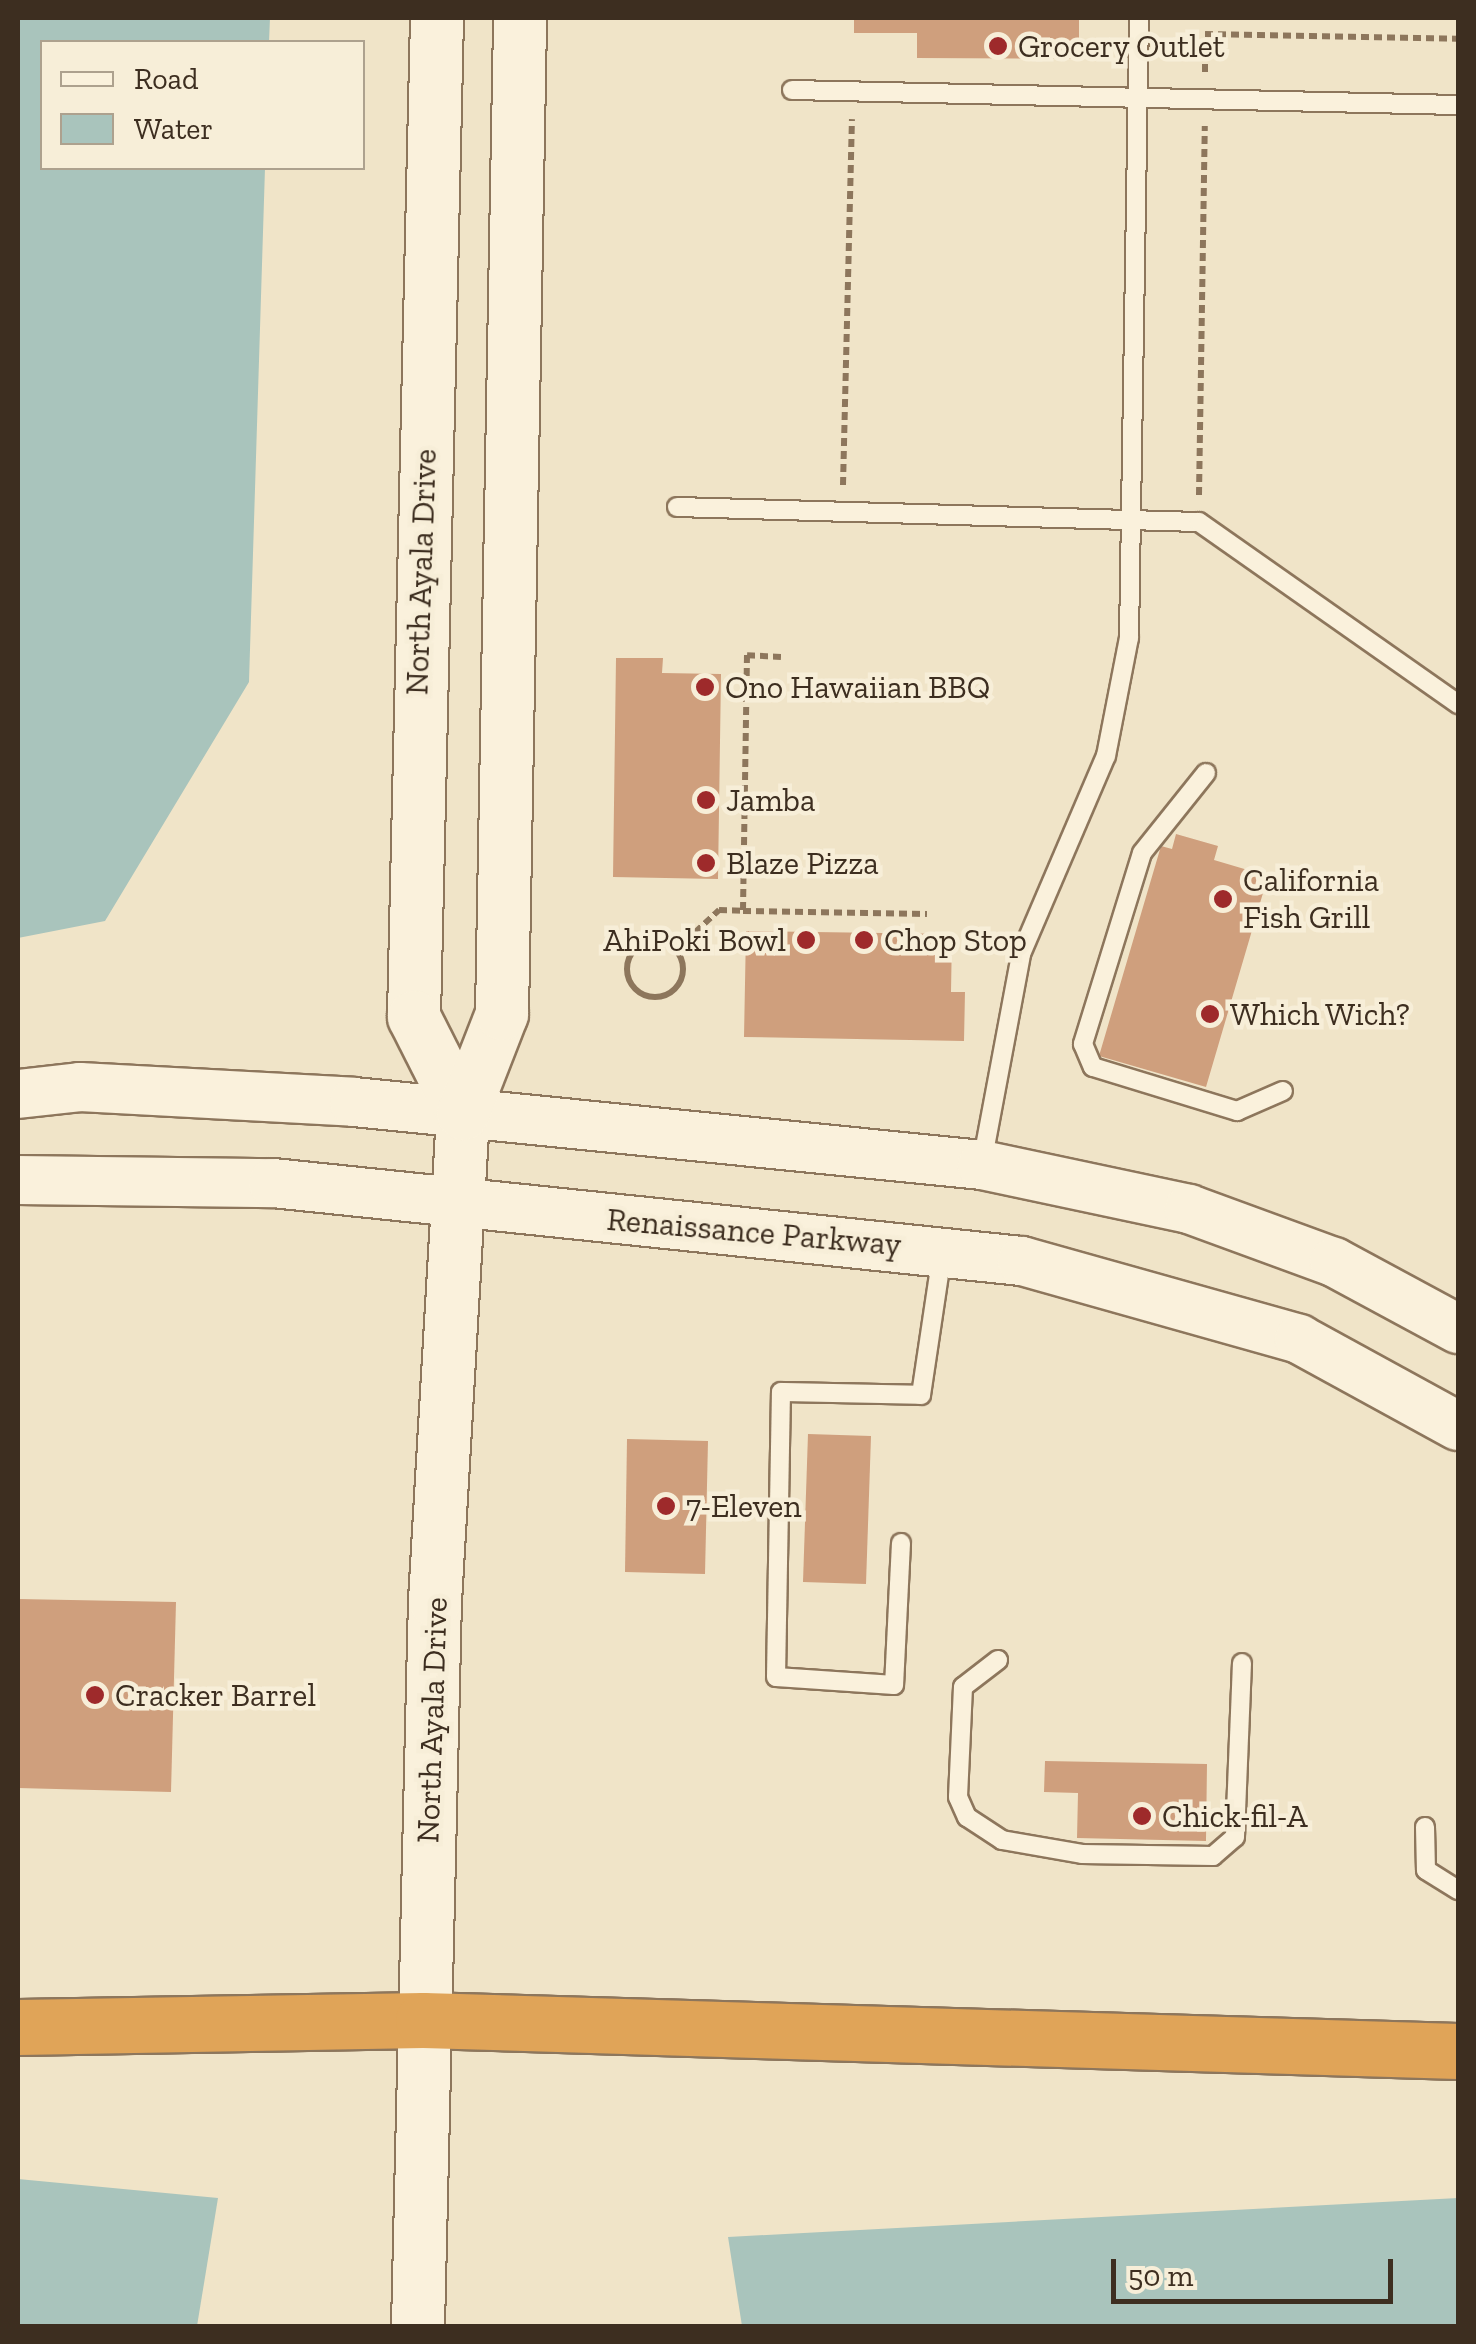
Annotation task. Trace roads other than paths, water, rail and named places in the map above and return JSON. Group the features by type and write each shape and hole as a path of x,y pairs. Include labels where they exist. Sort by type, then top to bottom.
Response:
{"highway":[{"path":"18,2028 423,2020 1458,2051"}],"main road":[{"name":"North Ayala Drive","path":"437,18 414,1016 463,1114"},
{"name":"North Ayala Drive","path":"418,2326 423,2020 463,1114 502,1014 520,18"}],"street":[{"path":"18,1118 80,1087"},
{"path":"18,1094 80,1087 463,1114 982,1165 1188,1209 1334,1262 1458,1329"},
{"name":"Renaissance Parkway","path":"18,1180 174,1177 943,1248 1127,1287 1299,1339 1458,1426"}],"lane":[{"path":"982,1165 1021,954 1106,756 1129,638 1139,18"},
{"path":"792,90 1458,105"},
{"path":"677,507 1132,516 1200,522 1458,704"},
{"path":"1206,772 1142,853 1084,1044 1094,1067 1236,1111 1283,1091"},
{"path":"901,1543 894,1685 776,1677 780,1392 921,1395 943,1248"},
{"path":"998,1660 963,1687 958,1797 967,1817 1002,1840 1082,1854 1213,1856 1236,1837 1242,1663"},
{"path":"1426,1827 1426,1870 1458,1890"}],"water":[{"path":"18,18 270,18 269,40 40,40 40,170 265,170 249,682 105,921 18,938"},
{"path":"18,2179 218,2198 197,2326 18,2326"},
{"path":"1458,2198 1458,2326 742,2326 728,2237"}],"place":[{"name":"Grocery Outlet","path":"998,46"},
{"name":"Ono Hawaiian BBQ","path":"705,687"},
{"name":"Jamba","path":"706,800"},
{"name":"Blaze Pizza","path":"706,863"},
{"name":"California Fish Grill","path":"1223,899"},
{"name":"AhiPoki Bowl","path":"806,940"},
{"name":"Chop Stop","path":"864,940"},
{"name":"Which Wich?","path":"1210,1014"},
{"name":"7-Eleven","path":"666,1506"},
{"name":"Cracker Barrel","path":"95,1695"},
{"name":"Chick-fil-A","path":"1142,1816"}]}
